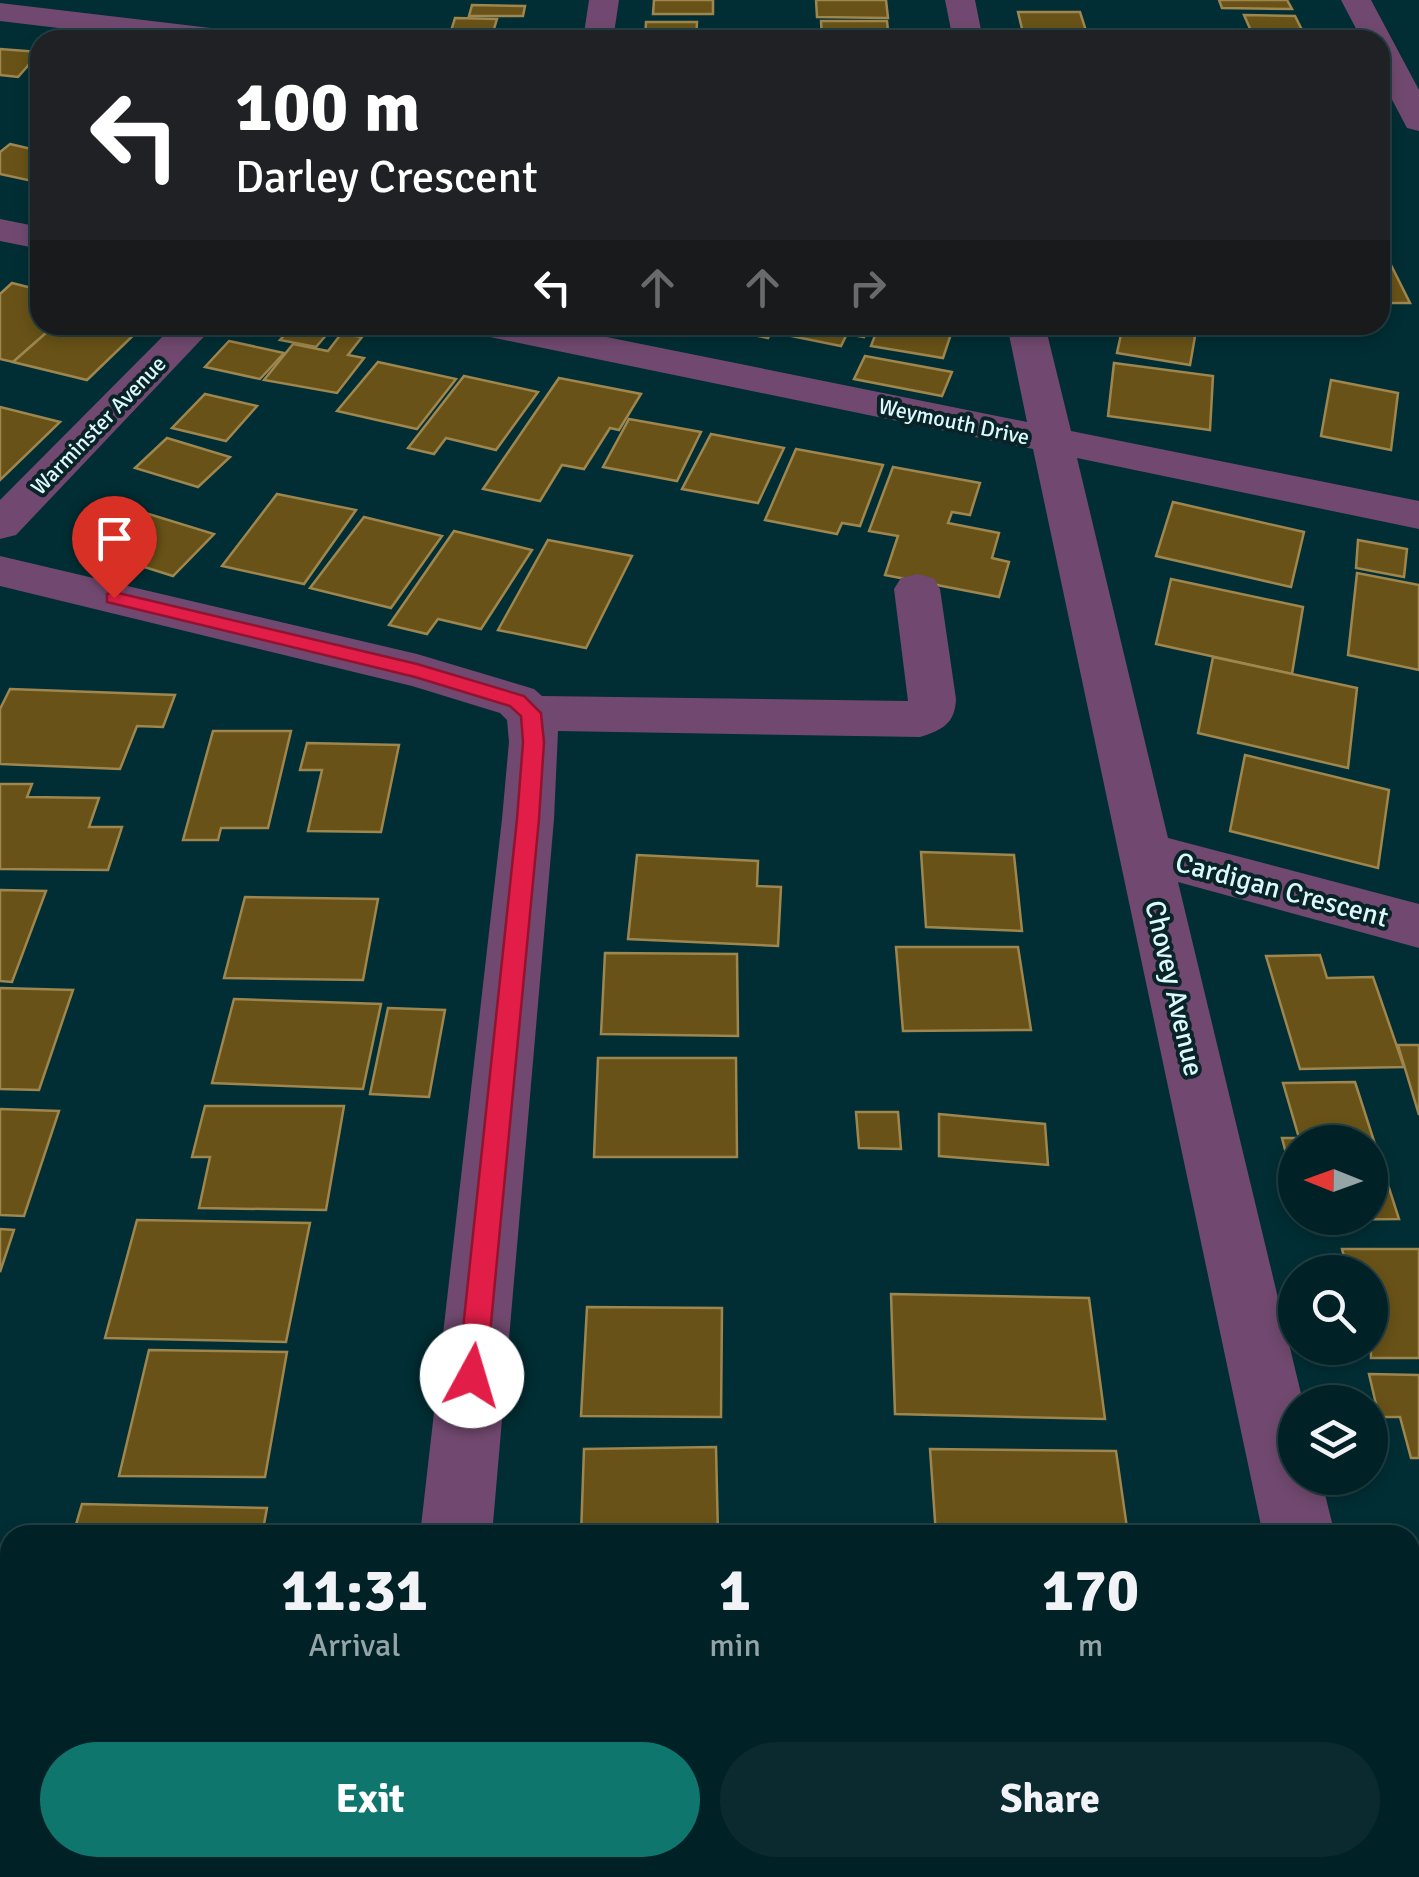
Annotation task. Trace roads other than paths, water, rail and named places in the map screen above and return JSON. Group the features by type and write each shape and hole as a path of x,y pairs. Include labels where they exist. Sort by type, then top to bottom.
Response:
{"street":[{"path":"600,30 604,0"},
{"path":"960,0 966,30"},
{"path":"1356,0 1371,30"},
{"path":"0,12 224,29"},
{"path":"1390,66 1419,122"},
{"path":"0,230 30,236"},
{"name":"Warminster Avenue","path":"0,525 186,335"},
{"name":"Weymouth Drive","path":"538,335 1419,514"},
{"name":"Chovey Avenue","path":"1028,335 1297,1525"},
{"path":"0,570 417,671 517,701 531,713 920,719 930,713 932,699 917,589"},
{"path":"457,1525 528,819 534,742 531,713"},
{"name":"Cardigan Crescent","path":"1144,852 1419,926"}]}
